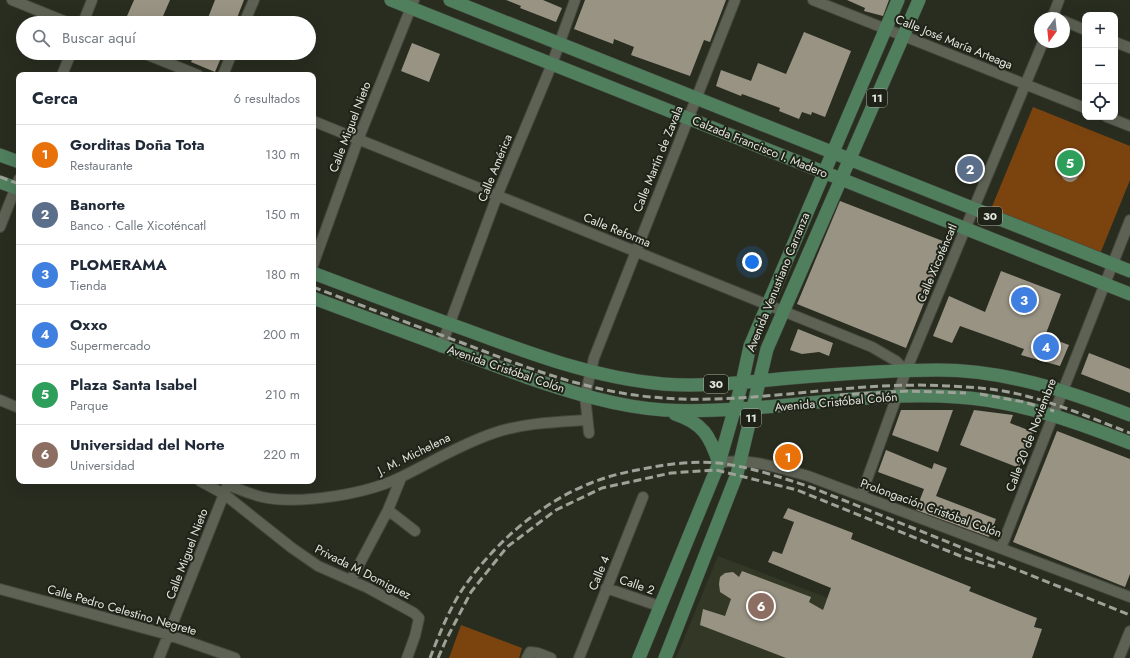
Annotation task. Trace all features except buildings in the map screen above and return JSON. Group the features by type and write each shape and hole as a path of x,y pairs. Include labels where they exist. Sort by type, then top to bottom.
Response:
{"main road":[{"name":"Calzada Francisco I. Madero","path":"391,0 412,4 552,64 1130,294"},
{"name":"Calzada Francisco I. Madero","path":"450,0 1130,271"},
{"name":"Avenida Venustiano Carranza","path":"639,658 659,606 719,463 742,383 750,346 832,153 887,29 898,0"},
{"name":"Avenida Venustiano Carranza","path":"665,658 741,460 767,349 842,180 919,0"},
{"path":"0,155 16,161"},
{"path":"0,182 16,185"},
{"name":"Avenida Cristóbal Colón","path":"316,274 523,351 590,372 630,380 665,384 742,383 906,371 938,370 980,372 1018,379 1062,390 1130,415"},
{"name":"Avenida Cristóbal Colón","path":"316,299 518,375 585,396 614,403 662,410 734,410 896,397 930,396 982,399 1053,415 1130,443"},
{"path":"662,410 685,417 701,427 712,444 719,463"}],"street":[{"path":"12,0 52,16"},
{"path":"86,16 92,0"},
{"path":"247,16 254,0"},
{"name":"Calle América","path":"441,347 497,196 560,44 575,0"},
{"name":"Calle Martín de Zavala","path":"589,433 586,420 585,396 590,372 635,252 735,0"},
{"name":"Calle José María Arteaga","path":"813,0 1082,107"},
{"path":"1055,12 1059,0"},
{"name":"Calle Miguel Nieto","path":"316,257 358,140 412,4"},
{"path":"1070,24 1082,29"},
{"path":"1118,43 1130,48"},
{"name":"Calle Xicoténcatl","path":"861,496 906,371 1041,48"},
{"path":"63,72 68,60"},
{"path":"160,60 190,72"},
{"path":"225,72 229,60"},
{"path":"1115,120 1130,126"},
{"name":"Calle Reforma","path":"316,122 872,347 896,361 906,371"},
{"path":"0,227 16,190"},
{"name":"Calle 20 de Noviembre","path":"1001,548 1130,220"},
{"path":"0,400 16,407"},
{"name":"J. M. Michelena","path":"227,487 262,497 305,498 336,496 363,490 400,478 454,449 496,432 549,423 586,420"},
{"name":"Prolongación Cristóbal Colón","path":"719,463 741,460 808,476 1130,597"},
{"path":"351,580 388,510 400,478"},
{"path":"214,484 227,487"},
{"name":"Calle Miguel Nieto","path":"159,658 227,487"},
{"name":"Privada M Domiguez","path":"227,487 306,558 318,566 351,580 406,609 419,618 415,636 407,658"},
{"name":"Calle 4","path":"579,658 643,497"},
{"path":"388,510 416,531"},
{"name":"Calle 2","path":"606,588 659,606"},
{"name":"Calle Pedro Celestino Negrete","path":"0,590 169,635 235,658"},
{"path":"1119,658 1130,631"},
{"path":"528,655 538,653 551,658"}],"shaded area":[{"path":"1033,107 1130,146 1130,180 1100,254 991,209"},
{"path":"718,556 828,598 803,658 676,658"},
{"path":"461,625 522,648 519,658 449,658"}],"railway":[{"path":"0,177 16,183"},
{"path":"316,288 512,362 604,390 651,397 725,399 836,389 910,385 977,388 1007,392 1053,404 1130,433"},
{"path":"840,395 908,391 966,393"},
{"path":"980,394 1024,402 1054,411"},
{"path":"430,658 449,612 464,587 476,571 504,540 537,513 572,491 599,480 642,469 666,465 704,462 743,467 813,488 1130,615"},
{"path":"438,658 471,592 507,547 556,510 602,488 671,473 716,470 797,490 963,557 995,567"}],"place":[{"name":"Plaza Santa Isabel","path":"1070,163"},
{"name":"Banorte","path":"970,169"},
{"name":"PLOMERAMA","path":"1024,300"},
{"name":"Oxxo","path":"1046,347"},
{"name":"Gorditas Doña Tota","path":"788,457"},
{"name":"Universidad del Norte","path":"761,606"}]}
